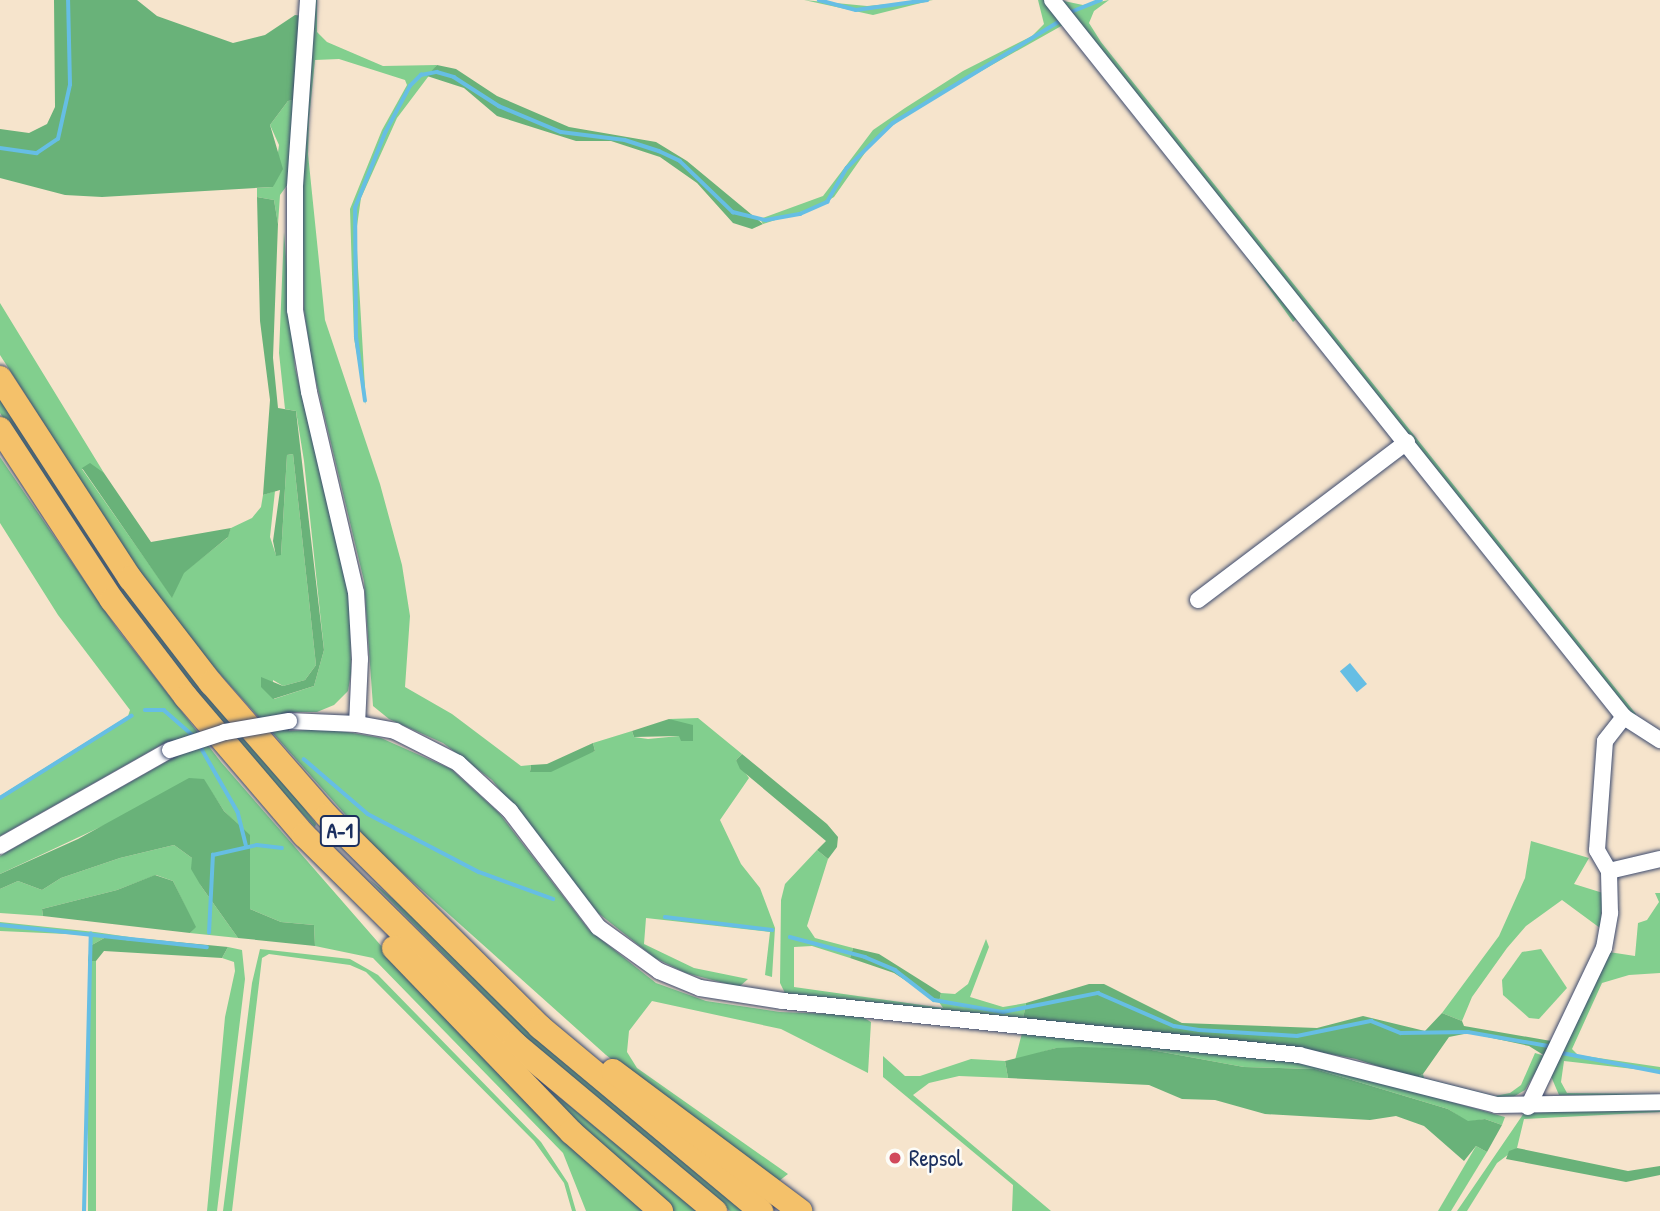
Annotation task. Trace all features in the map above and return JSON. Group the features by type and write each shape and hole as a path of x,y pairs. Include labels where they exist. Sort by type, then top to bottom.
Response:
{"highway":[{"name":"A-1","path":"0,378 130,578 211,683 327,816 469,961 624,1100 761,1211"},
{"name":"A-1","path":"0,429 112,600 186,697 304,835 515,1044 715,1211"},
{"path":"304,835 344,892 466,1027 571,1132 661,1211"},
{"path":"469,961 800,1211"}],"street":[{"path":"308,0 295,188 295,310 309,391 355,580 360,624 357,724"},
{"path":"1052,0 1624,717 1660,740"},
{"path":"1198,600 1407,442"},
{"path":"1528,1107 1604,948 1610,913 1609,871 1597,850 1605,741 1624,717"},
{"path":"0,846 170,750 225,732 289,721 357,724 416,739 458,763 510,811 598,927 659,971 700,988 775,1000 1299,1055 1473,1101 1528,1107 1660,1102"},
{"path":"1609,871 1660,859"}],"green space":[{"path":"54,0 137,0 157,16 233,43 265,35 295,15 304,16 298,99 288,101 270,125 283,169 273,187 102,197 65,195 0,178 0,129 29,133 47,124 55,107"},
{"path":"313,0 317,0 317,32 327,42 383,66 437,65 397,118 361,198 356,233 366,405 354,338 350,209 382,130 407,85 405,80 339,59 315,60 309,119 308,154 325,320 380,484 402,565 410,616 405,687 452,714 521,766 531,765 530,771 595,751 593,743 632,731 634,737 648,739 679,736 678,724 669,719 698,718 742,754 736,760 749,778 720,820 741,864 760,888 775,928 772,977 765,975 770,932 646,918 644,944 694,968 748,979 739,987 686,973 655,958 598,913 492,780 443,743 389,719 373,706 364,581 312,364 304,310 302,158"},
{"path":"804,0 867,6 933,0 873,15"},
{"path":"1038,0 1049,0 1301,315 1293,322 1234,239 1063,25 914,109 874,140 834,197 819,206 763,224 760,219 823,196 873,130 963,71 1032,36 1044,24"},
{"path":"1059,0 1083,5 1109,0 1094,11 1089,23 1101,42 1636,714 1633,717"},
{"path":"437,65 456,69 497,96 569,127 656,142 687,161 763,224 752,229 733,223 697,183 660,157 611,141 576,141 497,116 464,88 427,76"},
{"path":"298,99 288,184 280,195 278,224 274,200 257,197 257,188 273,187 279,145 270,125 288,101"},
{"path":"257,197 274,200 278,224 273,358 278,408 296,411 324,650 314,686 273,699 261,687 261,677 283,686 305,680 316,665 293,454 287,455 281,555 276,556 273,541 280,490 263,495 270,400 260,321"},
{"path":"284,232 295,368 343,559 350,607 351,673 348,691 334,705 317,712 289,712 289,731 330,729 381,738 451,769 499,813 589,930 656,983 706,1001 780,1012 859,1015 871,1022 868,1073 781,1029 652,1001 629,1031 627,1052 637,1068 788,1174 779,1181 746,1163 606,1055 376,849 196,647 130,558 0,355 0,303 104,473 82,469 172,597 183,573 227,538 231,528 252,518 261,507 263,495 275,491 270,537 276,555 281,555 287,455 293,454 316,665 305,680 283,686 273,680 274,699 314,686 324,650 304,461 296,411 285,409 279,353"},
{"path":"0,396 316,824 315,827 249,758 139,620 8,426 0,413"},
{"path":"0,457 118,630 221,762 397,964 645,1211 586,1211 563,1153 373,958 315,946 314,925 281,922 250,909 250,836 224,811 203,779 0,874 0,856 173,758 166,742 0,836 0,796 128,716 130,710 58,615 0,523"},
{"path":"90,463 104,473 151,542 231,528 228,537 184,573 172,598 82,468"},
{"path":"669,719 693,725 693,741 681,741 679,736 634,737 632,731"},
{"path":"593,743 595,751 551,772 530,772 531,765 547,764"},
{"path":"742,754 827,824 838,837 837,847 828,859 817,850 826,841 740,769 736,760"},
{"path":"189,778 204,779 224,811 250,835 250,909 281,922 314,925 315,946 238,938 191,869 192,858 174,845 120,858 61,878 42,890 18,881 0,889 0,874 78,839"},
{"path":"1531,841 1589,858 1574,884 1603,893 1600,928 1562,900 1526,926 1507,948 1472,997 1462,1021 1442,1013 1499,936 1525,878"},
{"path":"174,845 192,858 201,886 238,938 190,933 195,927 173,881 156,875 117,890 42,909 43,916 0,913 0,889 18,881 42,890 61,878 120,858"},
{"path":"817,850 828,859 807,926 815,938 853,948 850,958 812,946 794,947 794,987 943,1008 939,1002 941,993 955,994 968,984 986,939 989,947 970,997 1003,1007 1026,1003 1023,1019 785,993 780,983 781,900 785,884"},
{"path":"155,875 173,881 196,927 190,933 43,916 42,909 117,890"},
{"path":"369,879 746,1211 730,1211 545,1057"},
{"path":"1655,893 1660,893 1660,973 1629,975 1602,983 1572,1049 1578,1055 1660,1067 1660,1072 1564,1061 1561,1082 1567,1093 1660,1094 1660,1098 1559,1095 1550,1074 1552,1067 1609,952 1635,956 1638,923 1647,920 1659,902"},
{"path":"0,922 136,938 132,941 106,937 90,946 89,935 0,931"},
{"path":"106,937 228,947 222,958 104,951 96,961 88,961 90,946"},
{"path":"228,947 242,950 245,979 217,1211 207,1211 225,1017 235,971 234,962 222,958"},
{"path":"853,948 879,954 941,993 939,1002 894,973 850,958"},
{"path":"260,949 350,959 378,975 541,1142 568,1183 576,1211 572,1211 564,1183 534,1141 366,972 350,965 269,954 262,958 232,1211 223,1211 252,983"},
{"path":"1541,949 1567,988 1539,1019 1529,1018 1503,995 1502,980 1522,952"},
{"path":"88,961 96,961 96,1211 88,1211"},
{"path":"1089,984 1104,984 1182,1023 1317,1028 1363,1016 1425,1031 1442,1013 1462,1021 1464,1026 1551,1041 1545,1056 1529,1046 1469,1033 1449,1037 1423,1074 1414,1078 1356,1059 1287,1046 1023,1019 1026,1003"},
{"path":"472,1017 525,1069 697,1211 670,1211 659,1202"},
{"path":"1022,1033 1316,1064 1505,1117 1502,1125 1485,1119 1468,1122 1448,1109 1315,1069 1244,1067 1146,1049 1056,1048 1015,1060"},
{"path":"1056,1048 1146,1049 1244,1067 1315,1069 1448,1109 1468,1121 1485,1119 1502,1125 1487,1152 1476,1146 1464,1161 1424,1126 1396,1116 1370,1120 1265,1114 1215,1100 1182,1099 1149,1085 1008,1078 1005,1061"},
{"path":"1535,1053 1545,1056 1525,1090 1508,1100 1414,1078 1423,1074 1424,1078 1495,1096 1510,1093 1521,1085"},
{"path":"883,1056 905,1076 920,1076 971,1059 1005,1061 1008,1078 959,1076 929,1083 913,1095 1051,1211 1012,1211 1013,1185 883,1077"},
{"path":"1660,1108 1660,1112 1524,1119 1517,1148 1497,1163 1467,1211 1457,1211 1524,1113"},
{"path":"1476,1146 1487,1152 1451,1211 1438,1211"},
{"path":"1517,1148 1628,1171 1660,1166 1660,1175 1626,1182 1506,1159 1509,1151"}],"water":[{"path":"1350,663 1367,684 1357,692 1340,671"}],"waterway":[{"path":"0,148 37,153 58,139 70,85 68,0"},
{"path":"819,0 856,10 927,0"},
{"path":"1071,12 1101,0"},
{"path":"365,401 356,337 355,208 385,133 410,86 421,75 437,72 454,77 499,106 561,132 625,140 659,151 680,161 733,212 766,220 800,214 827,202 847,168 893,123 1062,20"},
{"path":"145,710 164,710 195,737"},
{"path":"0,798 131,716"},
{"path":"199,744 238,812 247,847"},
{"path":"304,759 368,814 479,872 553,899"},
{"path":"209,933 213,855 257,845 282,848"},
{"path":"665,917 772,930"},
{"path":"0,925 207,947"},
{"path":"84,1211 91,934"},
{"path":"790,937 865,957 895,970 934,1000 1003,1012 1098,993 1174,1026 1199,1030 1297,1036 1371,1021 1401,1033 1468,1032 1548,1046"},
{"path":"1562,1053 1660,1072"}],"place":[{"name":"Repsol","path":"895,1158"}]}
